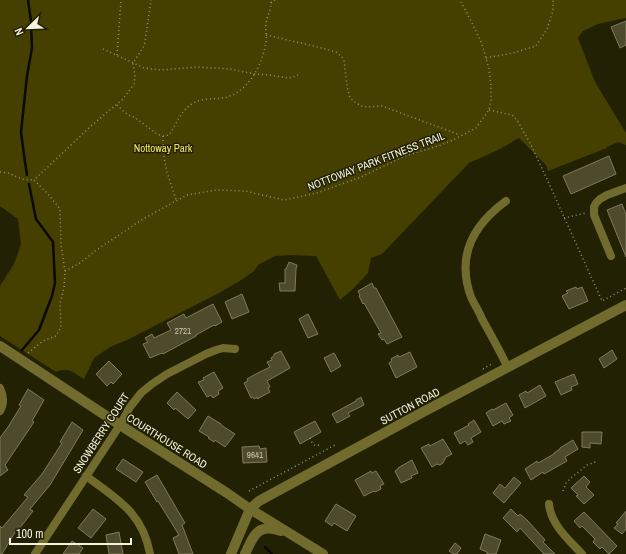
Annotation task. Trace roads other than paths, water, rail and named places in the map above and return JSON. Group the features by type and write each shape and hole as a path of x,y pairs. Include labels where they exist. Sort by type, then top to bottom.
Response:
{"street":[{"path":"611,256 594,215 594,207 600,199 626,188"},
{"path":"506,202 495,209 480,225 473,236 465,261 467,282 471,297 508,368"},
{"name":"SUTTON ROAD","path":"231,554 250,509 258,501 626,305"},
{"name":"COURTHOUSE ROAD","path":"0,346 250,509 323,554"},
{"name":"SNOWBERRY COURT","path":"35,554 120,425 130,407 141,393 167,374 206,354 224,348 235,349"},
{"path":"0,388 3,400 0,411"},
{"path":"86,476 119,500 131,511 144,531 148,541 150,554"},
{"path":"549,504 552,517 557,526 582,554"},
{"path":"245,554 254,535 260,530 277,530 294,536"}],"waterway":[{"path":"27,175 21,132 27,76 32,48 31,21 28,0"},
{"path":"22,350 39,330 52,296 55,283 53,242 36,219 29,184"},
{"path":"265,547 272,554"}],"park label":[{"name":"Nottoway Park","path":"163,148"}]}
